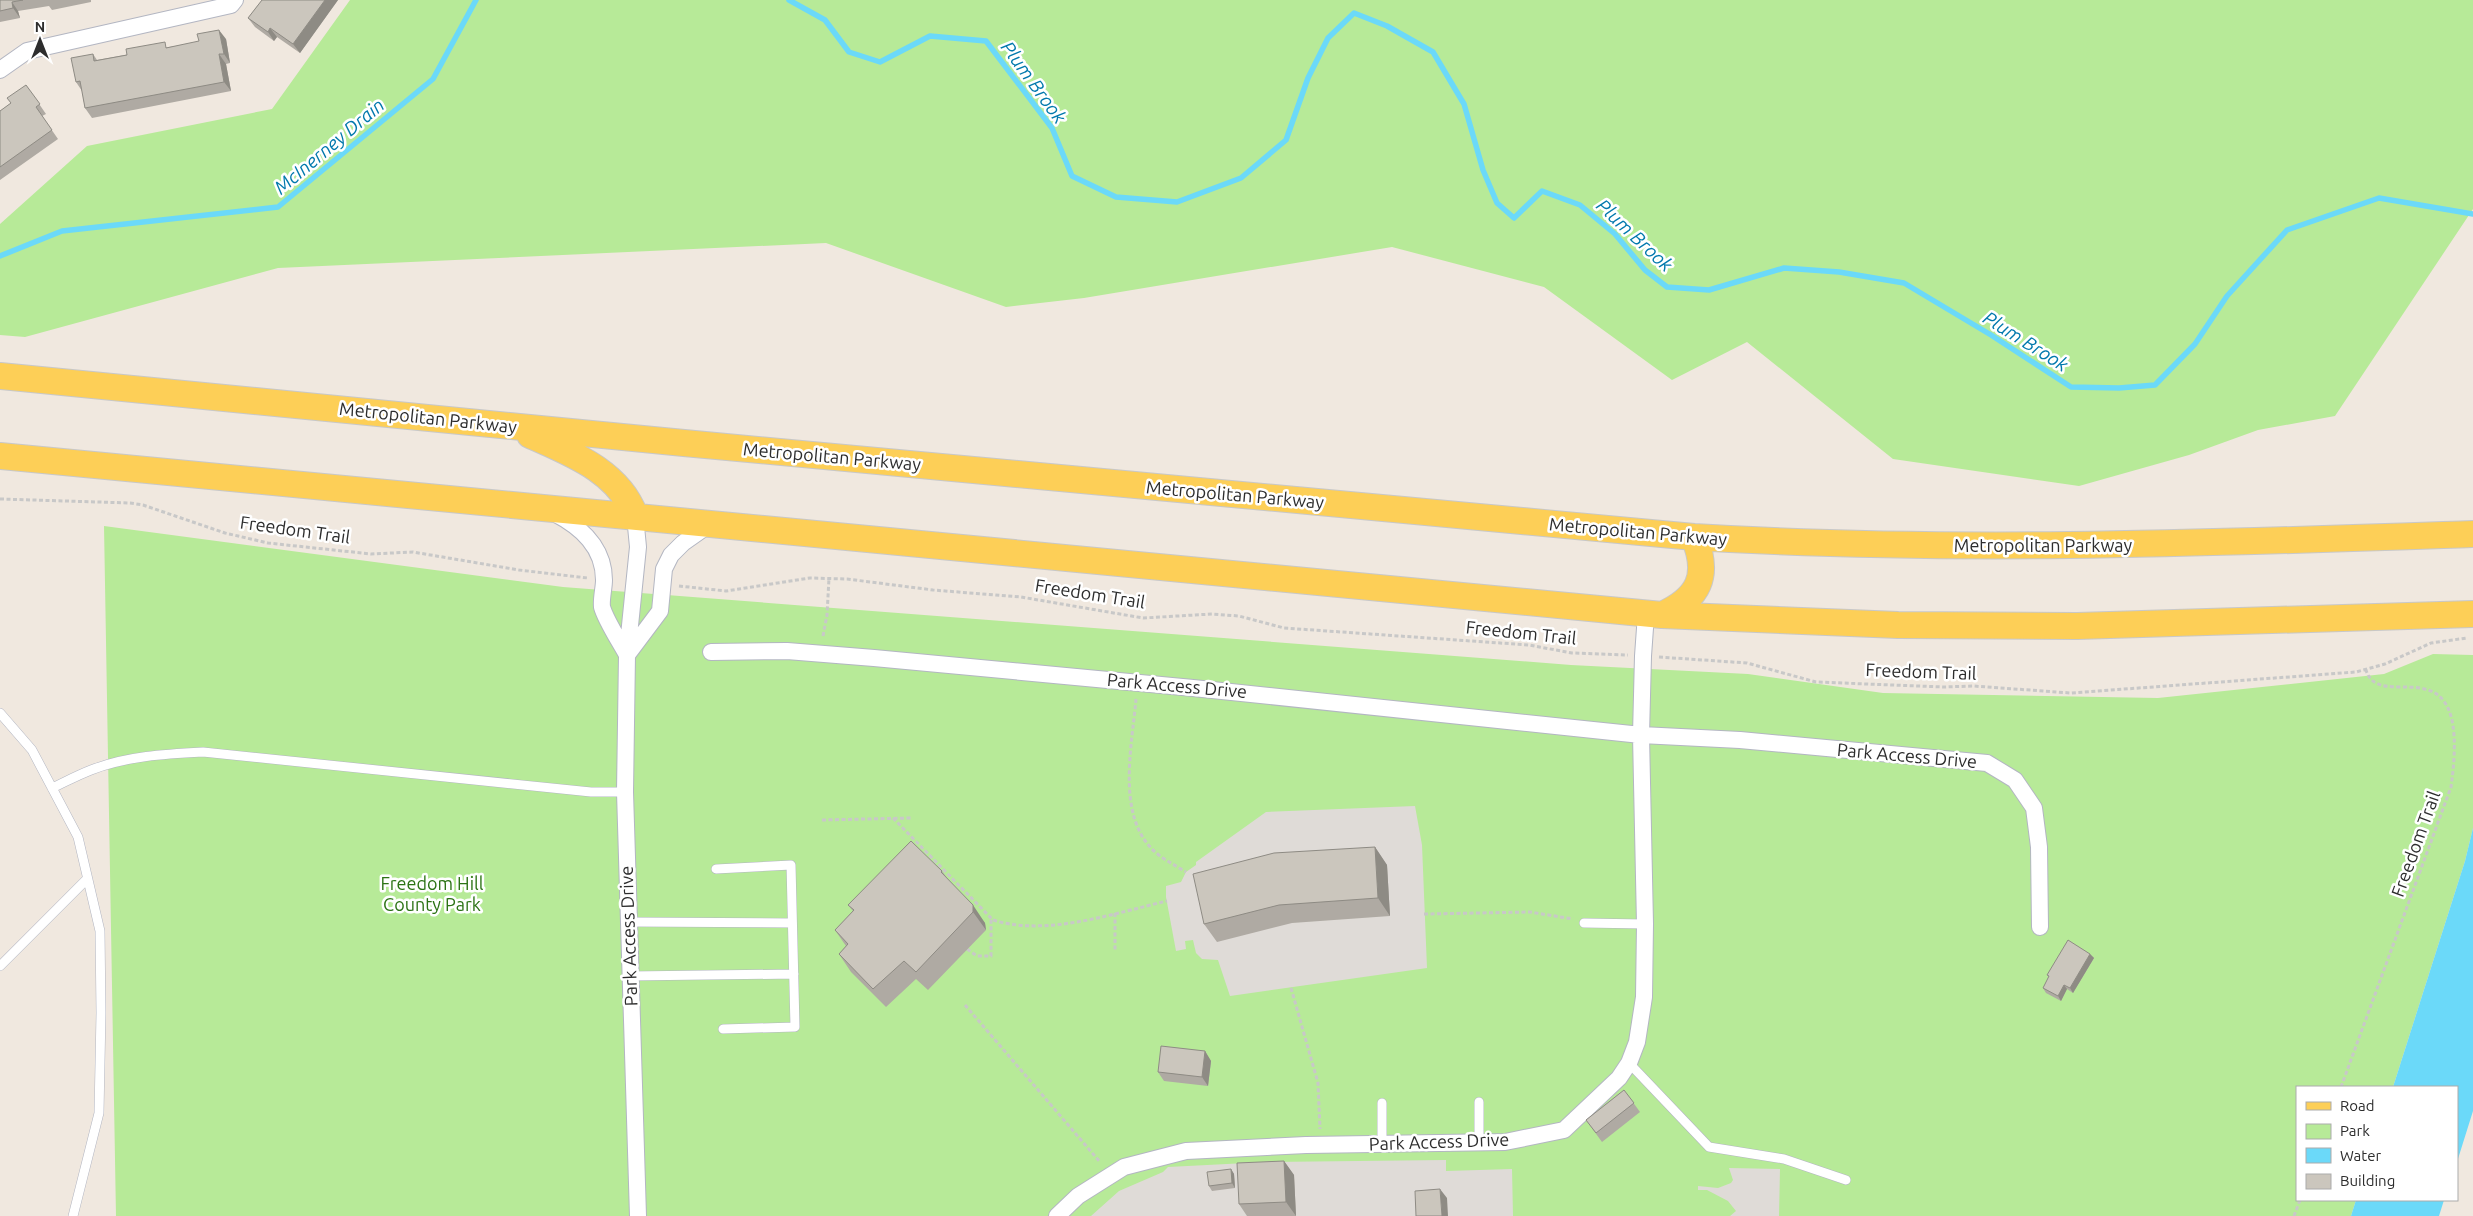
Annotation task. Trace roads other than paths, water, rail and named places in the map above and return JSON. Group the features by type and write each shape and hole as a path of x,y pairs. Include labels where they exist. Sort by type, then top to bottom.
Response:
{"main road":[{"name":"Metropolitan Parkway","path":"0,376 508,426 1694,537 1844,544 2002,547 2153,545 2473,534"},
{"path":"508,426 570,452 593,466 610,479 622,493 630,503 634,516"},
{"path":"0,456 1654,614 1898,625 2078,626 2473,614"},
{"path":"1654,614 1682,606 1692,596 1701,574 1694,537"}],"street":[{"path":"0,70 28,51 231,4 235,0"},
{"name":"Park Access Drive","path":"545,508 568,520 585,534 597,550 602,562 602,607 627,655"},
{"name":"Park Access Drive","path":"634,516 638,547 627,655 625,792 638,1216"},
{"path":"627,655 660,611 664,569 671,555 683,543 710,523"},
{"name":"Park Access Drive","path":"1057,1216 1078,1196 1124,1167 1186,1151 1320,1145 1505,1142 1564,1130 1619,1078 1629,1064 1637,1042 1644,997 1645,924 1641,735 1643,656 1654,614"},
{"name":"Park Access Drive","path":"711,652 787,651 1138,683 1641,735 1740,740 1987,763 2015,780 2034,808 2039,847 2040,927"}],"lane":[{"path":"0,713 32,750 78,837 100,931 99,1113 74,1216"},
{"path":"52,788 91,770 120,761 159,754 203,752 591,792 625,792"},
{"path":"716,869 791,865 795,1027 723,1029"},
{"path":"0,966 87,878"},
{"path":"629,922 792,923"},
{"path":"1584,923 1645,924"},
{"path":"630,976 794,974"},
{"path":"1629,1064 1709,1146 1784,1159 1846,1180"},
{"path":"1479,1102 1479,1143"},
{"path":"1382,1103 1382,1144"}],"water":[{"path":"2473,828 2473,1111 2458,1159 2458,1086 2393,1086 2465,861"},
{"path":"2356,1201 2444,1201 2439,1216 2351,1216"}],"waterway":[{"name":"McInerney Drain","path":"0,256 62,231 278,207 433,79 476,0"},
{"name":"Plum Brook","path":"789,0 825,20 849,52 880,62 930,36 986,41 1052,128 1072,176 1116,197 1177,202 1241,178 1286,140 1308,78 1328,38 1354,13 1387,26 1433,52 1464,104 1483,170 1497,203 1514,218 1542,191 1580,205 1615,234 1645,270 1667,287 1709,290 1784,268 1839,272 1904,283 1991,335 2071,387 2119,388 2155,385 2195,344 2227,296 2287,230 2379,198 2473,214"}],"park label":[{"name":"Freedom Hill County Park","path":"432,894"}]}
